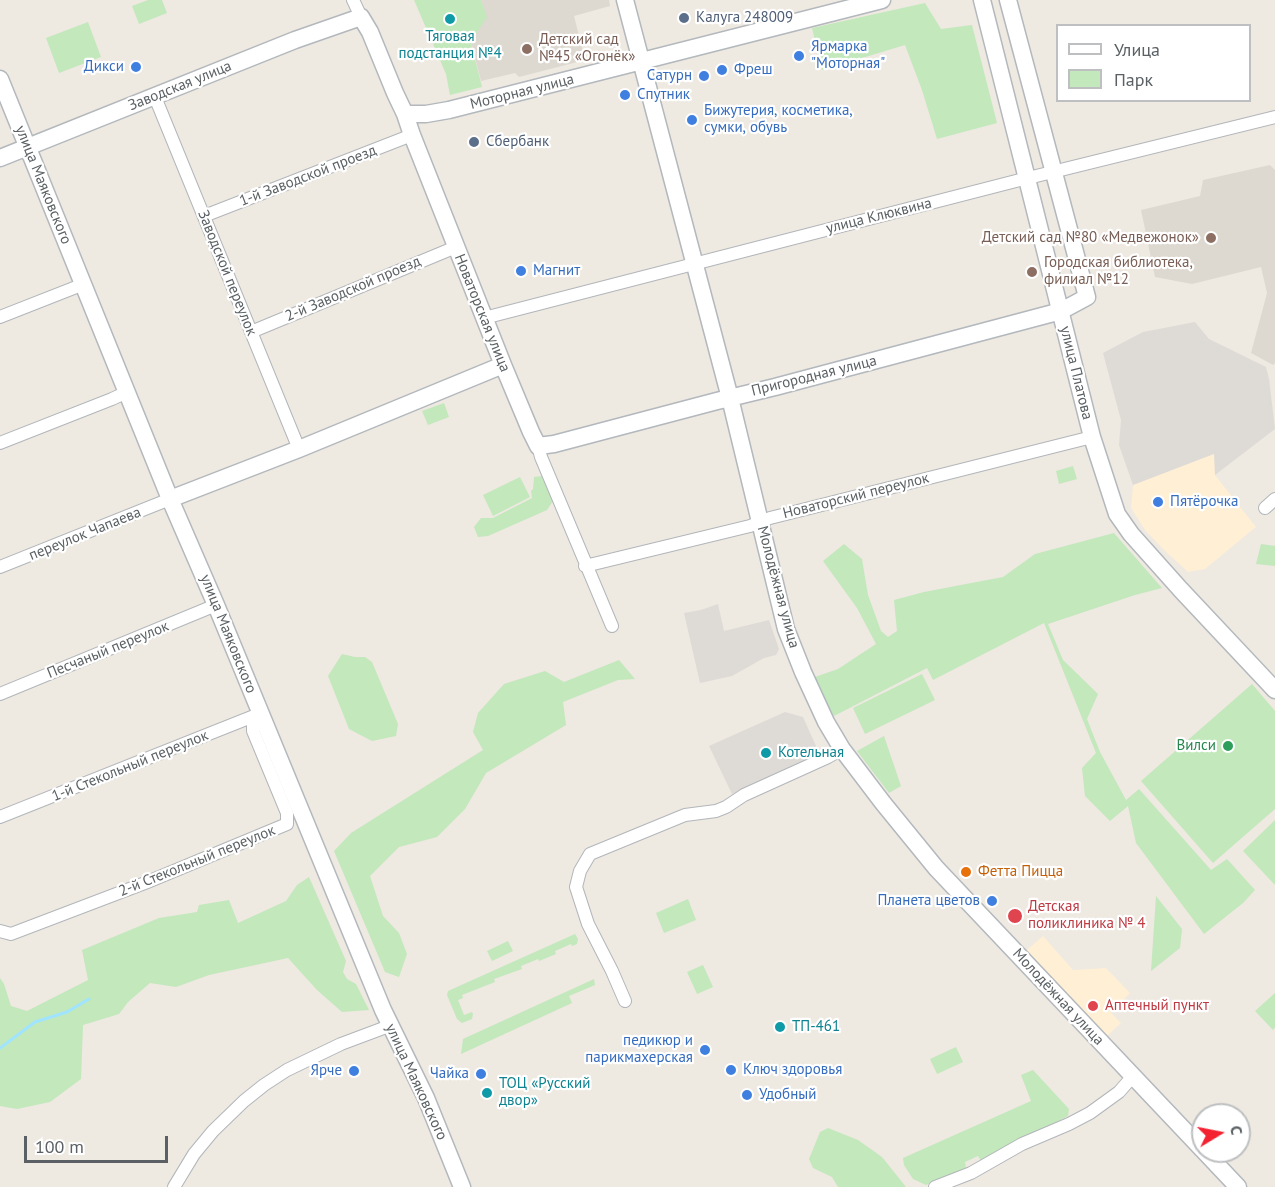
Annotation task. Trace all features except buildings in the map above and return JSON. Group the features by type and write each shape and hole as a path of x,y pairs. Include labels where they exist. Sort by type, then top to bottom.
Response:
{"street":[{"name":"Новаторская улица","path":"353,0 370,32 405,114 503,365 612,626"},
{"name":"Молодёжная улица","path":"625,0 730,398 786,629 826,722 842,749 936,868 1191,1138"},
{"name":"Моторная улица","path":"405,114 426,114 449,110 882,0"},
{"name":"улица Платова","path":"982,0 1092,437 1109,494 1120,520 1181,591 1275,690"},
{"path":"1008,0 1054,171"},
{"name":"Заводская улица","path":"0,158 295,40 361,16"},
{"name":"улица Маяковского","path":"0,79 170,499 216,606 256,716 318,854 386,1018 426,1098 462,1187"},
{"name":"Заводской переулок","path":"155,97 299,449"},
{"name":"улица Клюквина","path":"484,318 1054,171 1275,117"},
{"name":"1-й Заводской проезд","path":"204,216 412,135"},
{"name":"Пригородная улица","path":"538,446 554,444 1061,311 1087,297 1054,171"},
{"name":"2-й Заводской проезд","path":"251,332 456,247"},
{"path":"0,317 84,284"},
{"path":"170,499 503,365"},
{"path":"0,442 128,392"},
{"name":"Новаторский переулок","path":"585,566 750,526 760,521 1092,437"},
{"name":"переулок Чапаева","path":"0,567 170,499"},
{"name":"Песчаный переулок","path":"0,694 216,606"},
{"name":"1-й Стекольный переулок","path":"0,817 256,716"},
{"name":"2-й Стекольный переулок","path":"0,931 11,934 145,883 287,824 287,813 254,731 256,716"},
{"path":"625,1001 588,924 576,887 580,871 590,854 685,815 716,811 726,807 744,795 842,749"},
{"path":"174,1187 194,1154 213,1131 264,1085 287,1070 341,1044 386,1018"},
{"path":"935,1187 971,1173 1022,1144 1053,1132 1090,1113 1119,1092 1133,1076"},
{"name":"Молодёжная улица","path":"1215,1163 1238,1187"}],"shaded area":[{"name":"Детский сад №45 «Огонёк»","path":"481,0 609,0 610,6 574,16 585,60 519,77 515,73 481,81 470,38 486,17"},
{"name":"Детский сад №80 «Медвежонок»","path":"1270,165 1275,170 1275,363 1273,365 1251,353 1267,293 1261,267 1192,284 1155,277 1141,210 1200,196 1203,180"},
{"path":"1195,322 1209,339 1266,367 1275,429 1215,475 1214,454 1133,485 1119,445 1121,420 1103,353 1143,332"},
{"path":"1215,453 1215,475 1256,527 1205,569 1188,572 1145,530 1131,508 1133,485"},
{"path":"718,604 724,631 769,620 779,649 776,655 764,658 732,676 700,683 684,613"},
{"path":"785,712 803,717 820,755 732,794 709,746"},
{"path":"1043,936 1073,970 1106,968 1130,993 1111,1013 1121,1023 1105,1038 1027,950"}],"green space":[{"path":"148,0 162,0 167,13 139,24 132,6"},
{"path":"414,0 481,0 487,17 474,37 470,39 482,87 450,95 446,74"},
{"path":"925,3 941,29 972,25 997,123 937,139 905,45 822,70 812,28"},
{"path":"88,22 101,57 59,73 46,38"},
{"path":"444,403 449,417 428,425 422,411"},
{"path":"1073,466 1077,479 1059,484 1056,471"},
{"path":"542,476 553,501 547,510 488,536 478,537 474,527 481,518 493,518 532,498 534,477"},
{"path":"520,477 530,497 493,516 483,495"},
{"path":"1114,533 1162,588 1048,624 1063,660 1098,694 1087,719 1100,752 1126,800 1139,789 1211,870 1227,859 1255,890 1243,903 1204,934 1136,843 1128,806 1110,821 1085,796 1082,768 1096,753 1044,623 933,680 927,668 834,716 825,703 815,677 838,669 876,644 857,608 823,561 844,544 862,559 868,595 881,631 888,637 897,631 894,600 1003,577 1035,554"},
{"path":"1261,544 1275,546 1275,566 1256,564"},
{"path":"342,654 365,657 372,662 398,724 396,736 372,741 349,729 328,676"},
{"path":"619,660 635,679 618,680 563,702 566,725 486,773 465,809 437,837 399,847 370,876 383,916 399,933 407,954 399,977 385,972 334,851 351,833 483,750 473,732 478,713 504,684 545,671 564,682"},
{"path":"922,674 935,700 865,734 853,708"},
{"name":"Вилси","path":"1252,684 1275,711 1275,809 1213,863 1141,781"},
{"path":"884,736 901,786 889,793 857,751"},
{"path":"1275,820 1275,885 1243,851"},
{"path":"309,877 346,961 343,972 347,979 356,984 369,1010 342,1012 317,990 288,958 209,975 176,987 150,983 128,1002 119,1014 83,1025 81,1079 50,1102 17,1109 0,1106 0,978 11,1006 27,1011 88,980 82,950 159,918 197,912 199,905 229,900 238,923 286,901 297,885"},
{"path":"1156,896 1182,929 1180,948 1151,971"},
{"path":"688,899 696,920 664,933 656,913"},
{"path":"575,934 578,939 577,944 572,946 571,944 555,951 556,954 521,966 522,969 494,979 495,982 462,995 463,998 458,1000 464,1015 472,1012 472,1019 462,1023 457,1019 447,995 448,991"},
{"path":"508,941 513,951 492,961 487,951"},
{"path":"703,965 713,987 697,994 687,972"},
{"path":"594,979 595,985 569,996 572,1003 461,1054 463,1039"},
{"path":"1275,993 1275,1027 1273,1030 1255,1011"},
{"path":"956,1047 963,1062 937,1074 930,1059"},
{"path":"1033,1070 1069,1109 1068,1116 981,1161 978,1156 965,1162 966,1168 926,1185 913,1179 904,1165 903,1158 1031,1101 1021,1075"},
{"path":"828,1128 858,1140 882,1157 906,1187 838,1187 832,1177 813,1168 809,1159 820,1132"}],"waterway":[{"path":"0,1048 35,1022 67,1012 89,999"}],"place":[{"name":"Калуга 248009","path":"684,18"},
{"name":"Тяговая подстанция №4","path":"450,19"},
{"name":"Детский сад №45 «Огонёк»","path":"527,49"},
{"name":"Ярмарка \"Моторная\"","path":"799,56"},
{"name":"Дикси","path":"136,67"},
{"name":"Фреш","path":"722,70"},
{"name":"Сатурн","path":"704,76"},
{"name":"Спутник","path":"625,95"},
{"name":"Бижутерия, косметика, сумки, обувь","path":"692,120"},
{"name":"Сбербанк","path":"474,142"},
{"name":"Детский сад №80 «Медвежонок»","path":"1211,238"},
{"name":"Магнит","path":"521,271"},
{"name":"Городская библиотека, филиал №12","path":"1032,272"},
{"name":"Пятёрочка","path":"1158,502"},
{"name":"Вилси","path":"1228,746"},
{"name":"Котельная","path":"766,753"},
{"name":"Фетта Пицца","path":"966,872"},
{"name":"Планета цветов","path":"992,901"},
{"name":"Детская поликлиника № 4","path":"1015,916"},
{"name":"Аптечный пункт","path":"1093,1006"},
{"name":"ТП-461","path":"780,1027"},
{"name":"педикюр и парикмахерская","path":"705,1050"},
{"name":"Ключ здоровья","path":"731,1070"},
{"name":"Ярче","path":"354,1071"},
{"name":"Чайка","path":"481,1074"},
{"name":"ТОЦ «Русский двор»","path":"487,1093"},
{"name":"Удобный","path":"747,1095"}]}
